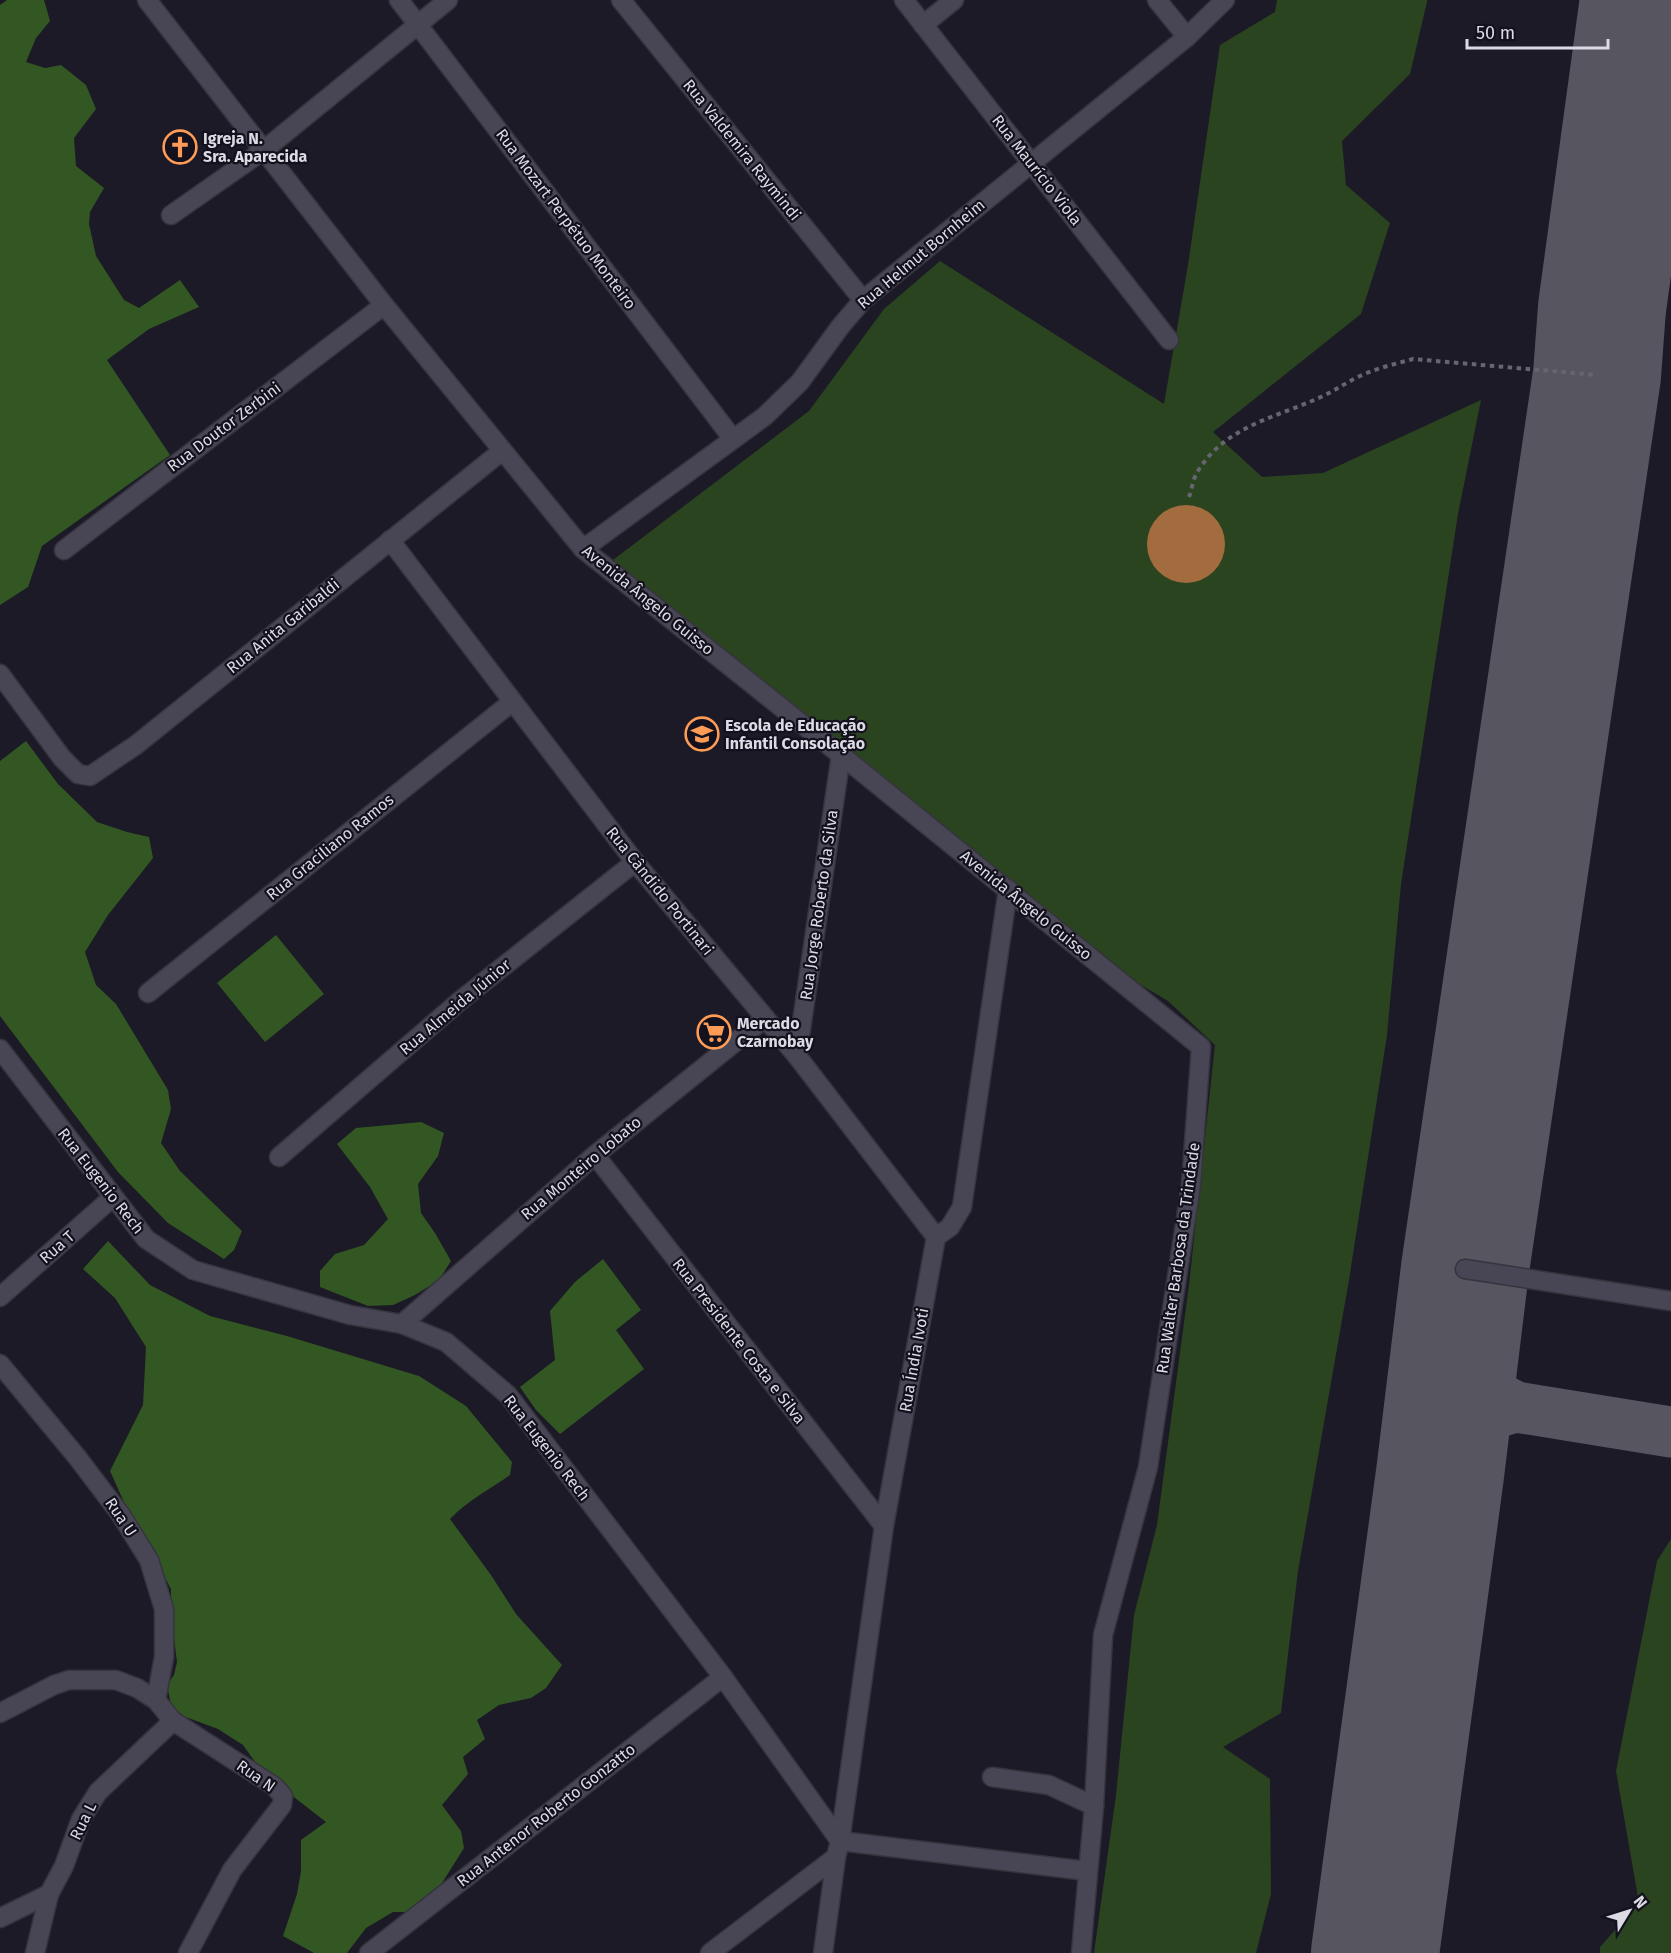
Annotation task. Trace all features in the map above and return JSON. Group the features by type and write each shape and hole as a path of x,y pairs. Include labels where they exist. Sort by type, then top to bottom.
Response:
{"street":[{"name":"Avenida Ângelo Guisso","path":"147,0 384,305 583,549 1008,889 1201,1047"},
{"name":"Rua Mozart Perpétuo Monteiro","path":"399,0 733,439"},
{"path":"171,215 264,150 448,0"},
{"name":"Rua Valdemira Raymindi","path":"621,0 863,300"},
{"name":"Rua Maurício Viola","path":"904,0 1169,340"},
{"path":"924,25 954,0"},
{"path":"1158,0 1187,38"},
{"name":"Rua Helmut Bornheim","path":"583,549 765,416 800,382 863,300 1187,38 1225,0"},
{"name":"Rua Doutor Zerbini","path":"64,550 384,305"},
{"name":"Rua Anita Garibaldi","path":"0,674 62,758 78,774 90,776 136,745 502,452"},
{"name":"Rua Cândido Portinari","path":"390,540 635,862 796,1056 936,1237"},
{"name":"Rua Graciliano Ramos","path":"148,993 512,702"},
{"name":"Rua Jorge Roberto da Silva","path":"796,1056 841,755"},
{"name":"Rua Almeida Júnior","path":"279,1157 461,1000 635,862"},
{"path":"936,1237 950,1227 962,1208 1008,889"},
{"name":"Rua Monteiro Lobato","path":"402,1324 595,1155 765,1018"},
{"name":"Rua Walter Barbosa da Trindade","path":"1080,1953 1094,1806 1103,1635 1148,1467 1191,1185 1201,1047"},
{"name":"Rua Eugenio Rech","path":"0,1049 146,1239 193,1270 350,1315 402,1324 446,1342 508,1395 723,1677 838,1849"},
{"name":"Rua Presidente Costa e Silva","path":"595,1155 884,1526"},
{"name":"Rua T","path":"0,1297 113,1197"},
{"name":"Rua Índia Ivoti","path":"823,1953 884,1526 936,1237"},
{"path":"1465,1269 1671,1301"},
{"name":"Rua U","path":"0,1364 84,1466 121,1515 149,1560 164,1609 164,1657 156,1700"},
{"name":"Rua Antenor Roberto Gonzatto","path":"369,1953 723,1677"},
{"name":"Rua N","path":"0,1713 45,1689 69,1680 116,1680 137,1688 156,1700 173,1721 274,1786 283,1796 282,1805 232,1870 188,1953"},
{"name":"Rua L","path":"35,1953 49,1894 63,1866 81,1819 98,1792 173,1721"},
{"path":"992,1777 1049,1785 1094,1806"},
{"path":"710,1953 838,1849 1087,1870"},
{"path":"0,1918 49,1894"}],"path":[{"path":"1189,497 1197,473 1210,455 1236,433 1255,422 1322,396 1386,366 1413,359 1597,375"}],"green space":[{"path":"7,0 44,0 50,21 36,38 26,62 45,68 61,65 86,85 96,109 74,138 76,166 104,188 90,212 89,224 96,256 124,300 139,308 180,280 199,307 149,329 107,360 170,455 42,546 28,587 0,605 0,5"},
{"path":"1277,0 1427,0 1427,2 1410,74 1342,141 1346,185 1390,223 1361,314 1213,432 1262,477 1323,473 1481,400 1458,514 1401,884 1387,1035 1349,1280 1298,1571 1281,1713 1223,1747 1270,1779 1271,1894 1256,1953 1094,1953 1116,1795 1134,1615 1157,1525 1189,1285 1215,1045 1168,1001 1141,985 613,560 809,411 884,309 940,261 1164,404 1188,265 1220,45 1275,12"},
{"path":"26,741 58,784 97,822 149,837 153,858 108,915 85,952 96,985 116,1004 168,1090 171,1109 161,1143 180,1171 242,1231 234,1250 224,1259 168,1223 118,1172 0,1016 0,761"},
{"path":"276,935 324,994 265,1042 217,983"},
{"path":"421,1122 444,1133 438,1156 418,1184 421,1213 451,1261 439,1280 393,1305 368,1306 320,1287 320,1271 335,1254 364,1245 388,1219 370,1187 337,1144 356,1128"},
{"path":"108,1241 150,1285 210,1316 287,1336 419,1376 466,1406 512,1462 510,1475 471,1501 450,1519 516,1614 562,1665 546,1688 531,1698 499,1705 477,1720 485,1739 463,1757 468,1774 442,1805 461,1831 464,1848 437,1891 410,1912 393,1912 366,1928 347,1953 314,1953 283,1936 297,1894 301,1871 301,1840 326,1822 263,1773 243,1745 218,1729 183,1716 171,1705 167,1685 174,1675 177,1662 171,1614 171,1589 128,1511 110,1471 143,1405 146,1347 115,1298 83,1269"},
{"path":"603,1259 641,1310 616,1330 644,1369 560,1434 536,1410 520,1387 555,1360 550,1311 575,1282"},
{"path":"1671,1539 1671,1953 1600,1953 1600,1947 1639,1903 1616,1771 1657,1561"}],"building":[{"path":"1186,505 1201,508 1218,522 1225,544 1222,559 1208,576 1186,583 1171,580 1154,566 1147,544 1150,529 1164,512"}],"taxiway":[{"path":"1624,151 1637,200 1650,220 1671,235"},
{"path":"1602,308 1620,275 1636,259 1657,248 1671,244"},
{"path":"1458,1328 1465,1354 1476,1376 1492,1393 1516,1407 1671,1432"},
{"path":"1440,1474 1461,1438 1478,1422 1516,1407"}],"runway":[{"path":"1375,1953 1440,1474 1465,1269 1597,375 1602,308 1644,0"}],"place":[{"name":"Igreja N. Sra. Aparecida","path":"180,147"},
{"name":"Escola de Educação Infantil Consolação","path":"702,734"},
{"name":"Mercado Czarnobay","path":"714,1032"}]}
